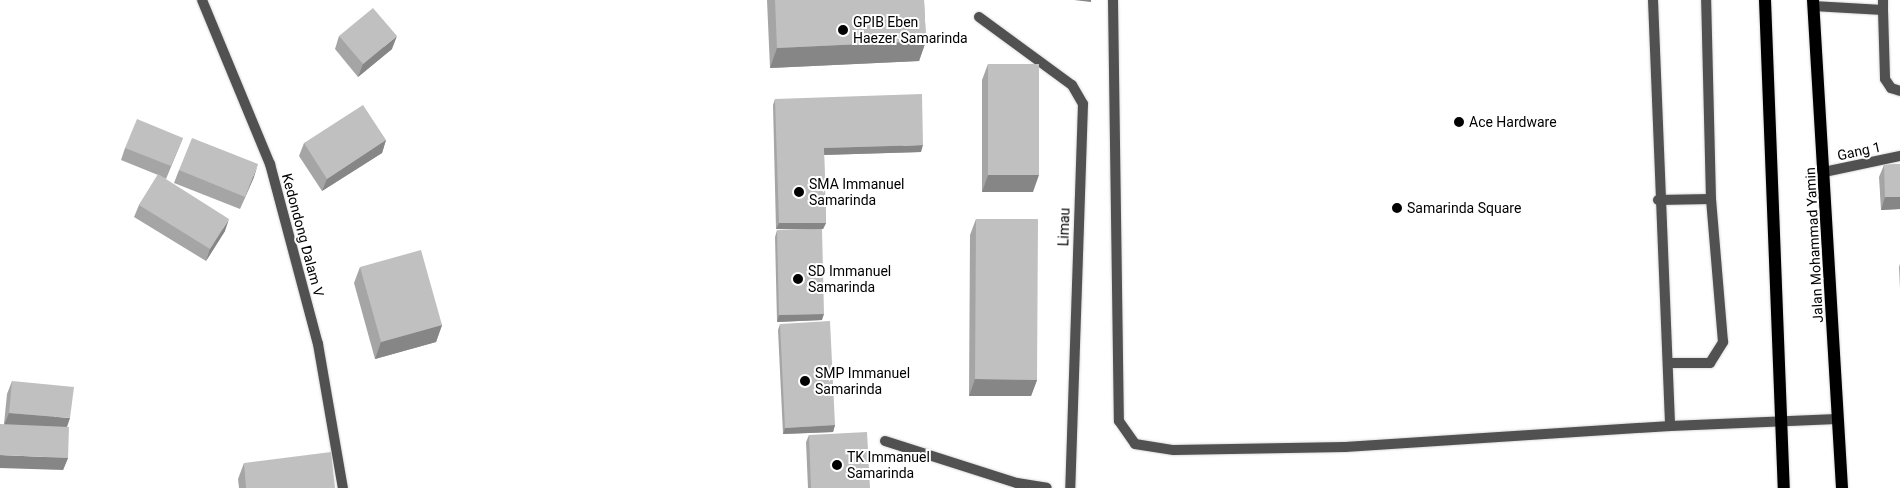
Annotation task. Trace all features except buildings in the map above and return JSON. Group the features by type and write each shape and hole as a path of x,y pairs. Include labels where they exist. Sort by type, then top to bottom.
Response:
{"main road":[{"path":"1765,0 1784,488"},
{"name":"Jalan Mohammad Yamin","path":"1813,3 1842,488"}],"street":[{"name":"Kedondong Dalam V","path":"202,0 270,164 318,344 343,488"},
{"path":"1112,0 1119,421 1135,444 1174,450 1345,447 1670,426 1838,419"},
{"path":"1653,0 1658,200 1670,426"},
{"path":"1668,363 1710,363 1723,342 1711,199 1706,0"},
{"path":"1813,3 1883,5 1885,79 1891,88 1900,91"},
{"name":"Limau","path":"979,17 1072,85 1083,104 1070,488"},
{"name":"Gang 1","path":"1824,172 1900,156"},
{"path":"1658,200 1711,199"},
{"path":"885,441 1017,483 1047,488"}],"place":[{"name":"GPIB Eben Haezer Samarinda","path":"843,30"},
{"name":"Ace Hardware","path":"1459,122"},
{"name":"SMA Immanuel Samarinda","path":"799,192"},
{"name":"Samarinda Square","path":"1397,208"},
{"name":"SD Immanuel Samarinda","path":"798,279"},
{"name":"SMP Immanuel Samarinda","path":"805,381"},
{"name":"TK Immanuel Samarinda","path":"837,465"}]}
